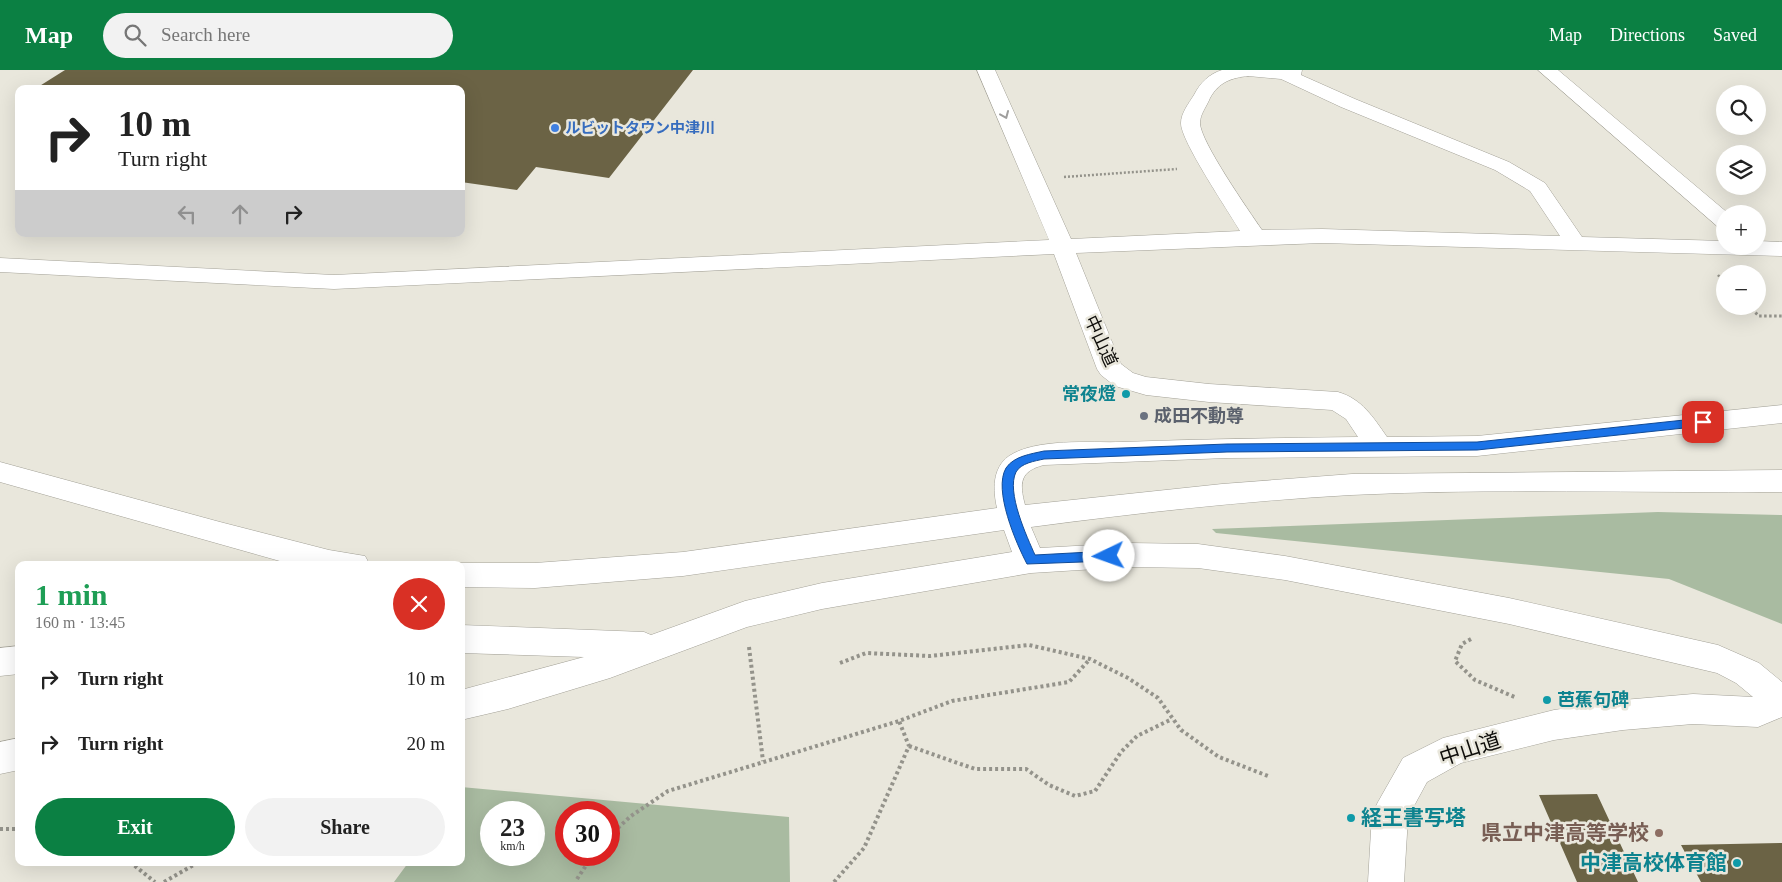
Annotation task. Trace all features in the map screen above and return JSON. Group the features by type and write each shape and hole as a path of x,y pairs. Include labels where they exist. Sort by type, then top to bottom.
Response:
{"street":[{"name":"中山道","path":"986,70 1063,247 1110,368 1124,380 1146,386 1209,393 1338,401 1355,412 1379,446"},
{"path":"1254,237 1210,166 1190,125 1192,117 1207,86 1221,76 1234,72 1303,70"},
{"path":"1547,70 1716,212"},
{"path":"1280,72 1524,178 1538,187 1576,244"},
{"path":"0,265 334,282 1254,237 1322,236 1716,246"},
{"path":"1766,248 1782,249"},
{"path":"1031,560 1012,517 1009,482 1011,470 1023,460 1044,455 1227,448 1477,446 1782,414"},
{"path":"0,472 220,534 325,561"},
{"path":"465,575 516,577 643,569 1012,517 1235,493 1393,484 1782,481"},
{"path":"465,704 508,694 582,672 744,614 822,596 1031,560 1128,555 1198,556 1285,568 1509,611 1718,659 1770,677"},
{"path":"465,639 658,646"},
{"path":"0,662 15,660"},
{"name":"中山道","path":"1386,882 1390,814 1414,770 1455,749 1554,725 1623,714 1693,710 1758,712 1771,706 1770,677"},
{"path":"0,758 15,755"}],"path":[{"path":"1033,179 1210,166"},
{"path":"1758,315 1782,316"},
{"path":"744,614 763,761"},
{"path":"1473,638 1467,640 1458,649 1455,661 1463,672 1482,684 1524,700"},
{"path":"840,663 866,653 930,656 1029,645 1090,659 1128,678 1158,698 1181,730 1219,757 1268,776"},
{"path":"620,826 631,816 668,791 899,721 952,701 1069,682 1090,659"},
{"path":"909,746 975,769 1026,769 1049,785 1075,796 1095,791 1120,752 1137,736 1172,719"},
{"path":"834,882 864,848 909,746 899,721"},
{"path":"0,829 15,829"},
{"path":"135,866 155,882"},
{"path":"164,882 193,866"},
{"path":"577,879 586,866"}],"green space":[{"path":"1658,512 1782,515 1782,624 1669,579 1216,533 1212,529"},
{"path":"465,787 614,801 555,801 555,866 620,866 620,802 789,817 790,882 394,882 406,866 465,866"}],"building":[{"name":"ルビットタウン中津川","path":"65,70 693,70 609,178 536,167 517,190 465,183 465,85 41,85"},
{"path":"1597,794 1638,882 1577,882 1539,795"},
{"name":"中津高校体育館","path":"1782,843 1782,882 1701,882 1681,845"}],"place":[{"name":"ルビットタウン中津川","path":"555,128"},
{"name":"常夜燈","path":"1126,394"},
{"name":"成田不動尊","path":"1144,416"},
{"name":"芭蕉句碑","path":"1547,700"},
{"name":"経王書写塔","path":"1351,818"},
{"name":"県立中津高等学校","path":"1659,833"},
{"name":"中津高校体育館","path":"1737,863"}],"route":[{"path":"1109,556 1031,560 1012,517 1009,482 1011,470 1023,460 1044,455 1227,448 1477,446 1703,422"}]}
